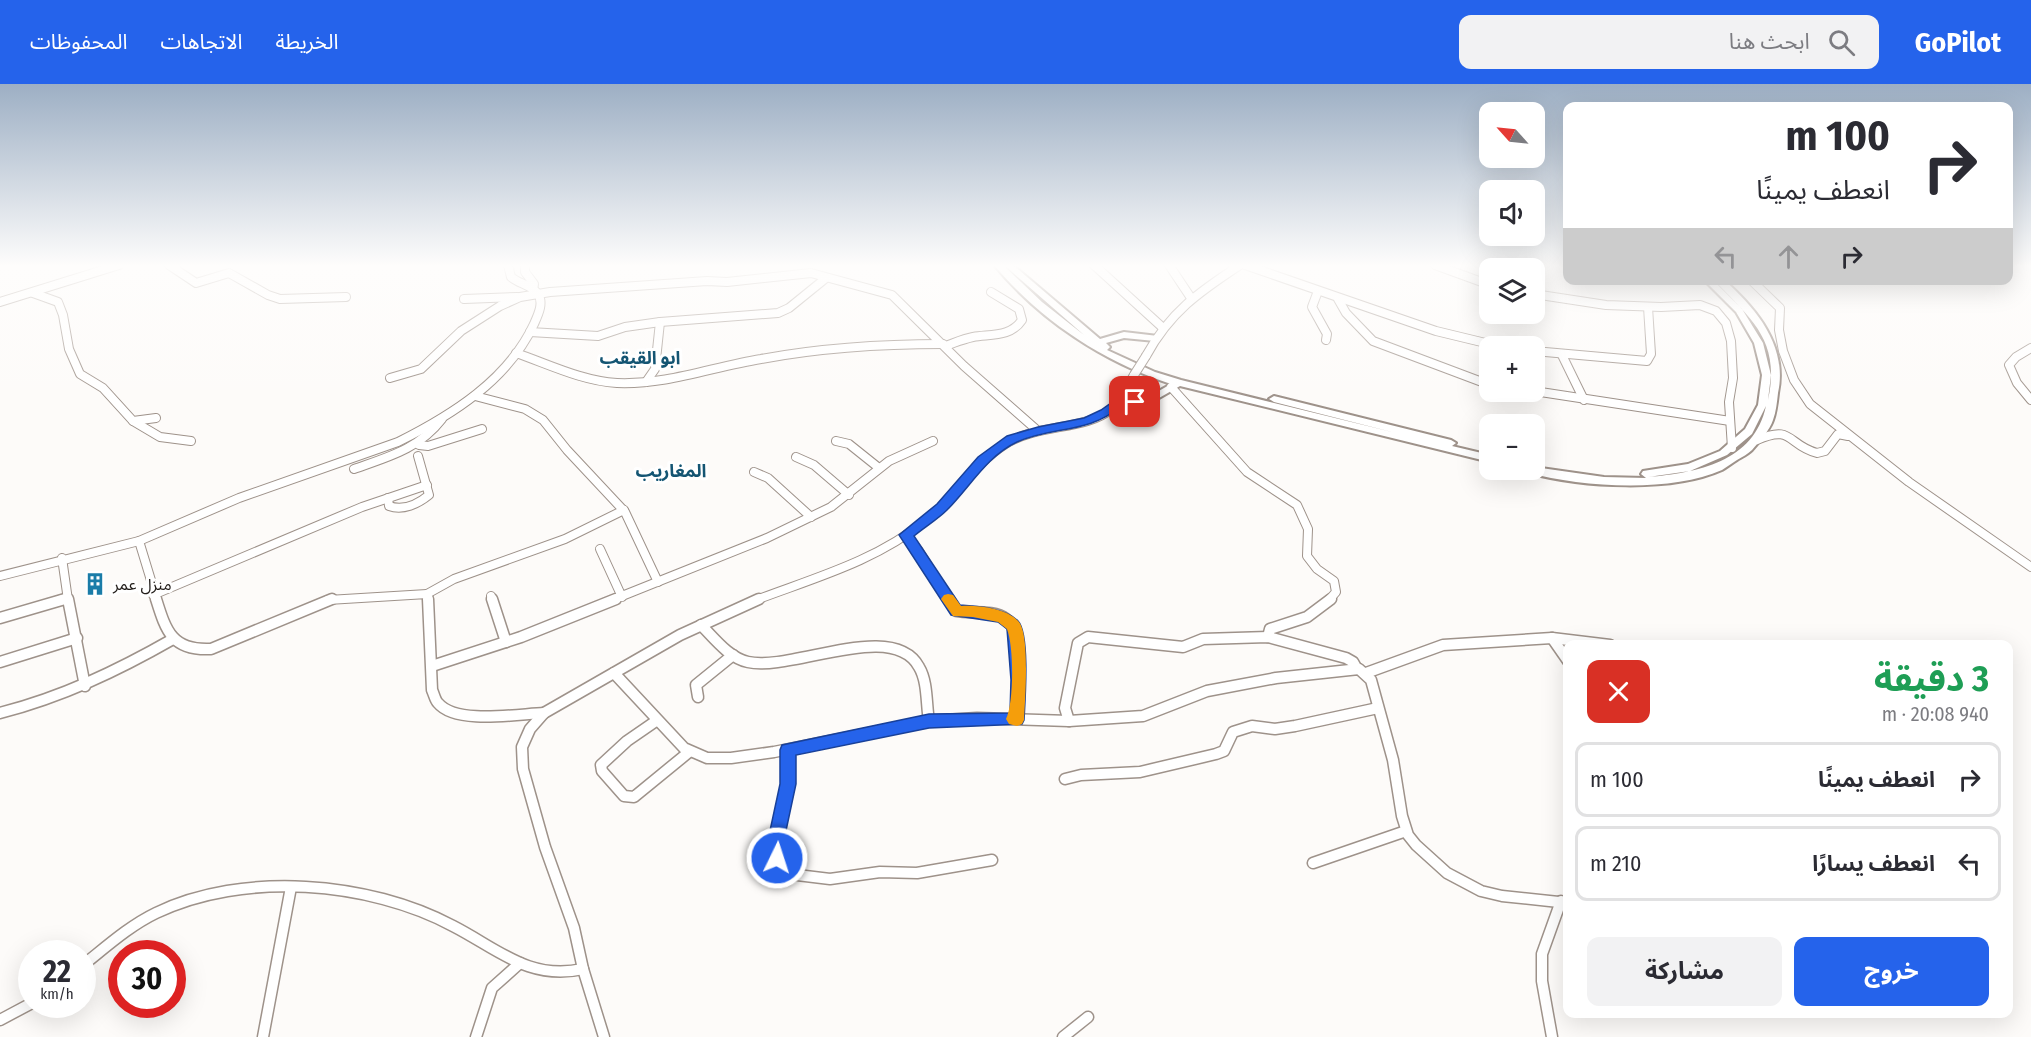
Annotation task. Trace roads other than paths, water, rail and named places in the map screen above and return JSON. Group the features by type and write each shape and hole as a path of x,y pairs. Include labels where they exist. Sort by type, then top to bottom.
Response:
{"main road":[{"path":"1046,309 1090,345 1135,369 1154,376 1171,388 1479,457"},
{"path":"1060,309 1098,342 1150,368 1182,378 1479,449"},
{"path":"1545,464 1587,474 1651,474 1697,466 1732,448 1751,430 1758,419 1766,385 1766,363 1761,346 1750,323 1739,309"},
{"path":"1545,472 1599,481 1665,480 1715,468 1741,454 1757,441 1767,424 1776,386 1774,354 1764,331 1749,309"},
{"path":"1098,342 1131,335 1155,338"},
{"path":"1114,338 1114,351"},
{"path":"1154,376 1171,388"},
{"path":"1118,402 1145,401 1171,388"}],"street":[{"path":"61,309 69,349 80,374 103,388 141,429 177,441 190,441"},
{"path":"390,378 421,369 456,335 495,309"},
{"path":"0,576 62,558 139,541 249,494 398,442 446,415 496,380 530,332 540,309"},
{"path":"530,332 598,336 629,326 778,313 786,309"},
{"path":"908,309 1038,431"},
{"path":"516,353 589,379 617,383 646,382 677,379 758,359 804,352 923,344 944,345 1006,332 1018,326 1022,320 1019,309"},
{"path":"1143,309 1162,327"},
{"path":"604,1037 574,928 538,824 521,757 527,734 544,713 669,641 726,613 877,552 906,535 942,507 983,460 1011,439 1038,431 1087,422 1105,413 1118,402 1162,327 1178,309"},
{"path":"1313,309 1327,334 1326,340"},
{"path":"1344,309 1373,341 1479,381"},
{"path":"1372,309 1436,331 1479,341"},
{"path":"1545,353 1647,361 1651,354 1648,309"},
{"path":"1712,309 1723,319 1728,328 1733,366 1730,421 1732,448"},
{"path":"1780,309 1779,333 1794,381 1804,397 1935,501 2031,567"},
{"path":"646,382 656,369 660,322"},
{"path":"1764,331 1779,333"},
{"path":"2031,348 2016,357 2009,365 2016,383 2031,400"},
{"path":"1562,355 1584,400"},
{"path":"1171,388 1247,472 1297,505 1308,529 1306,551 1309,560 1317,569 1334,580 1336,592 1330,600 1319,609 1289,625 1270,629 1268,637"},
{"path":"1545,394 1730,421"},
{"path":"475,396 516,406 536,415 624,510 658,582"},
{"path":"354,469 419,445 431,436 446,415"},
{"path":"133,421 156,418"},
{"path":"419,445 428,446 482,429"},
{"path":"1757,441 1773,433 1782,433 1819,453 1826,451 1836,435 1842,434 1863,445"},
{"path":"836,441 849,444 879,468"},
{"path":"432,666 506,642 767,538 811,517 849,495 879,468 902,454 933,441"},
{"path":"388,498 391,509 428,497 430,494 418,456"},
{"path":"796,457 814,465 849,495"},
{"path":"754,471 768,478 811,517"},
{"path":"153,595 388,498 427,485"},
{"path":"139,541 153,595 165,629 173,639 199,650 211,649 331,599 427,594 464,576 571,536 624,510"},
{"path":"906,535 919,551 956,611 973,611 1001,618 1013,626 1017,635 1019,680 1017,720"},
{"path":"600,549 622,597"},
{"path":"62,558 85,686"},
{"path":"427,594 430,609 434,696 438,703 452,713 481,717 544,713"},
{"path":"491,596 506,642"},
{"path":"0,618 68,598"},
{"path":"701,625 732,655 747,662 764,663 873,646 906,651 919,666 929,721"},
{"path":"1069,721 1066,705 1072,684 1078,643 1084,638 1095,637 1183,647 1203,639 1268,637 1346,658 1371,681 1393,758 1406,831 1420,849 1444,871 1471,888 1492,894 1546,898 1563,902"},
{"path":"0,662 77,638"},
{"path":"614,673 656,721 689,752 707,758 730,758 788,750 929,721 1069,721 1143,716 1207,691 1276,678 1362,671 1443,645 1552,638 1569,640"},
{"path":"1552,638 1563,654"},
{"path":"0,712 52,699 85,686 173,639"},
{"path":"698,697 695,690 698,684 732,655"},
{"path":"1065,779 1140,772 1220,753 1233,732 1249,727 1283,728 1378,708"},
{"path":"656,721 627,741 601,765 602,771 624,796 634,797 689,752"},
{"path":"788,750 788,784 775,849 780,867 789,874 808,879 830,879 880,872 917,873 992,860"},
{"path":"1313,863 1406,831"},
{"path":"96,955 158,912 186,901 243,887 291,887 363,893 398,901 456,927 520,963 554,973 570,973 584,969"},
{"path":"263,1037 291,887"},
{"path":"1552,1037 1541,964 1546,937 1563,904"},
{"path":"476,1037 489,994 501,977 520,963"},
{"path":"0,1020 18,1010"},
{"path":"1063,1037 1088,1017"}],"place":[{"name":"منزل عمر","path":"95,584"}],"district":[{"name":"ابو القيقب","path":"640,358"},
{"name":"المغاريب","path":"671,471"}]}
